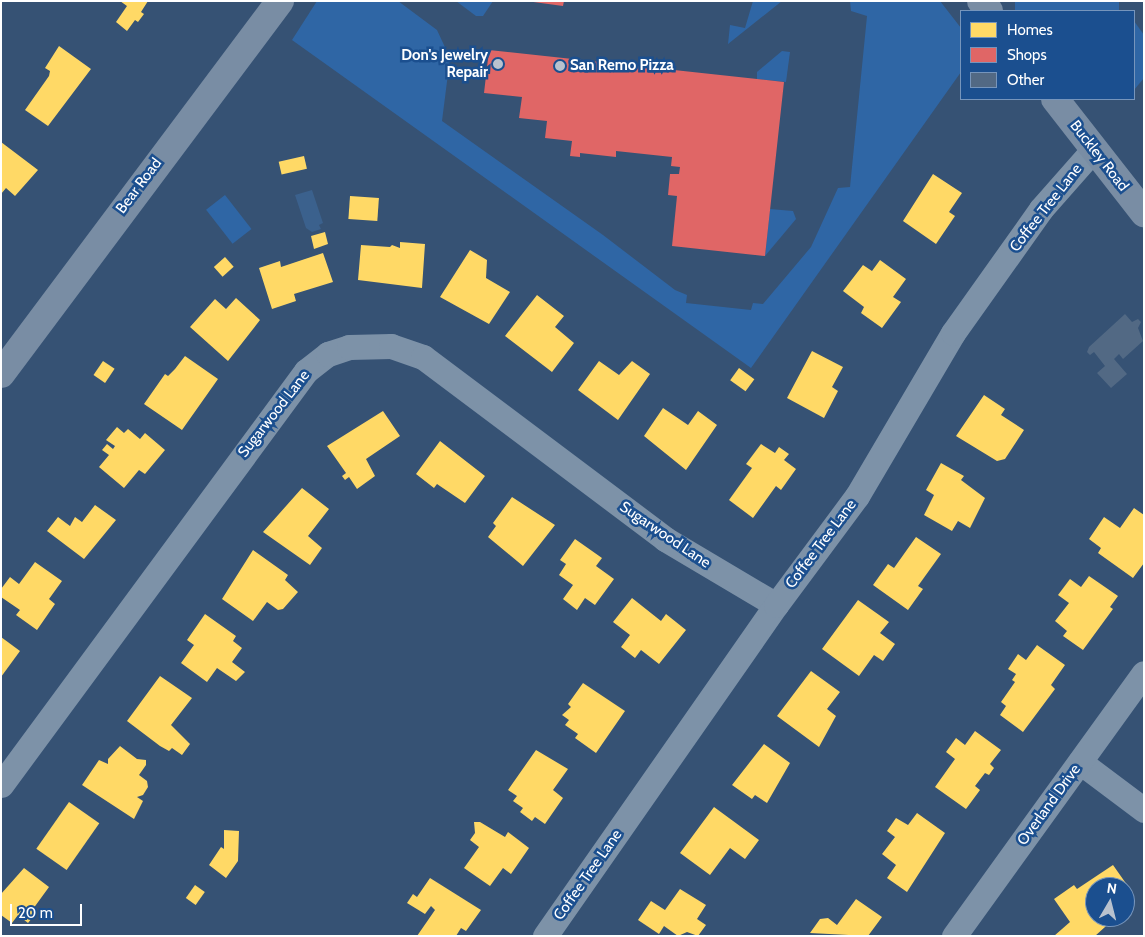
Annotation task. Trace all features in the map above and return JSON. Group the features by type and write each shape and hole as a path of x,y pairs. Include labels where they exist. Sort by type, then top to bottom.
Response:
{"street":[{"name":"Bear Road","path":"1,374 280,1"},
{"name":"Buckley Road","path":"1056,100 1144,214"},
{"name":"Coffee Tree Lane","path":"545,936 776,605 857,496 953,333 1041,209 1093,150"},
{"name":"Sugarwood Lane","path":"1,785 306,371 328,354 349,347 391,346 423,357 666,538 776,605"},
{"name":"Overland Drive","path":"954,936 1144,673"},
{"path":"1080,762 1144,810"}],"shaded area":[{"path":"317,1 398,1 437,30 450,58 442,121 603,235 675,290 687,295 686,303 751,310 753,303 763,304 811,247 838,188 850,187 867,16 851,11 850,1 940,1 960,27 960,73 751,368 292,40"},
{"path":"456,1 493,1 483,16 476,16"},
{"path":"753,1 782,1 728,44 730,25 745,28"},
{"path":"1015,1 1119,1 1119,10 1015,10"},
{"path":"1135,22 1144,35 1144,78 1135,89"},
{"path":"782,51 790,52 786,82 757,79 757,72"},
{"path":"312,190 323,223 319,225 321,229 312,232 306,228 295,195"},
{"path":"225,195 251,229 233,244 206,210"},
{"path":"770,209 793,211 796,219 765,256"}],"building: Homes":[{"path":"120,1 148,1 141,12 144,14 138,22 135,20 127,31 116,22 127,6"},
{"path":"59,46 91,69 48,126 25,110 49,76 50,71 45,68"},
{"path":"1,142 38,170 15,196 6,188 1,194"},
{"path":"304,156 307,169 282,175 279,162"},
{"path":"933,174 962,193 949,212 955,216 936,244 903,221"},
{"path":"350,196 379,198 377,221 348,219"},
{"path":"325,232 328,244 314,249 311,236"},
{"path":"400,242 425,244 422,288 358,280 361,245 390,247 392,245 400,248"},
{"path":"470,250 487,260 486,278 510,292 489,324 440,297"},
{"path":"323,253 333,282 294,294 296,301 272,309 259,268 280,261 281,267"},
{"path":"225,257 234,267 223,277 214,267"},
{"path":"880,260 906,279 893,297 901,302 882,328 861,313 864,307 843,291 863,265 872,271"},
{"path":"537,295 564,316 555,327 574,343 552,372 505,336"},
{"path":"236,298 260,320 228,361 190,327 215,299 226,309"},
{"path":"812,351 843,367 832,387 838,391 824,418 787,398"},
{"path":"185,356 218,379 182,430 144,404 165,374 168,376"},
{"path":"103,361 115,369 105,383 93,375"},
{"path":"599,361 619,375 632,361 650,374 618,420 578,390"},
{"path":"739,368 754,379 746,391 730,380"},
{"path":"984,395 1005,409 1001,415 1024,430 1005,459 997,461 956,436"},
{"path":"663,408 688,425 698,411 717,425 686,470 644,436"},
{"path":"383,411 400,436 366,459 375,476 357,489 349,477 345,480 342,476 346,473 327,446"},
{"path":"117,427 124,433 128,429 140,439 145,433 165,450 145,474 139,470 124,488 99,467 109,455 102,450 107,444 113,449 115,446 106,440"},
{"path":"440,441 485,476 465,503 437,484 434,488 416,474"},
{"path":"761,444 775,453 779,447 789,454 784,460 796,469 781,490 776,486 753,518 729,500 752,468 746,464"},
{"path":"941,463 964,476 961,480 985,498 970,528 958,521 952,531 924,515 934,495 926,490"},
{"path":"302,488 329,509 308,536 322,548 310,565 263,532"},
{"path":"512,497 555,525 523,566 488,537 496,526 493,523"},
{"path":"95,505 116,520 84,559 47,531 58,517 70,526 75,517 82,522"},
{"path":"1134,508 1144,515 1144,563 1133,578 1098,553 1101,548 1089,539 1104,517 1120,528"},
{"path":"916,537 941,554 918,586 923,589 908,610 873,585 888,564 894,568"},
{"path":"575,539 602,558 596,566 614,579 595,605 585,598 577,610 563,599 573,585 559,575 566,564 560,560"},
{"path":"253,550 288,575 285,580 298,592 283,609 278,610 267,602 253,621 222,599"},
{"path":"35,562 62,581 49,599 55,604 37,630 16,615 20,610 1,597 1,589 10,577 19,584"},
{"path":"1089,576 1118,596 1110,607 1113,609 1083,650 1063,636 1067,631 1055,621 1069,603 1058,595 1070,579 1081,587"},
{"path":"632,598 661,621 666,614 686,630 659,664 641,650 635,658 621,647 630,635 613,622"},
{"path":"858,600 889,622 880,633 895,644 883,661 874,655 859,676 822,649"},
{"path":"205,614 236,636 233,641 242,648 232,662 245,672 236,681 217,668 207,682 181,663 194,645 187,640"},
{"path":"1,637 20,651 1,677"},
{"path":"1037,645 1065,665 1051,685 1055,689 1023,732 1000,715 1006,706 1001,702 1015,682 1012,680 1016,674 1008,669 1018,654 1026,660"},
{"path":"811,671 840,692 827,709 836,716 819,747 777,716"},
{"path":"160,676 192,698 171,725 190,744 182,755 172,748 169,751 160,746 127,721"},
{"path":"583,683 625,711 596,753 575,738 578,734 565,725 569,720 562,715 571,707 568,704"},
{"path":"975,731 1001,750 990,764 994,768 989,775 985,773 975,786 980,790 966,809 935,787 955,759 946,752 956,738 965,745"},
{"path":"764,744 790,763 767,803 755,795 752,799 732,785"},
{"path":"120,746 137,759 146,760 146,765 139,775 147,781 148,787 143,795 137,797 143,801 134,819 82,785 99,760 108,764 108,759"},
{"path":"536,750 568,769 553,790 563,798 545,824 535,817 532,821 520,812 523,808 513,801 517,796 508,790"},
{"path":"69,802 99,823 67,870 36,849"},
{"path":"714,807 759,840 745,859 730,848 710,875 680,853"},
{"path":"917,813 945,833 907,892 887,878 896,865 882,854 895,837 887,831 896,818 908,825"},
{"path":"474,822 480,822 505,837 508,832 529,848 511,874 503,868 490,886 464,868 479,847 470,840 475,833"},
{"path":"224,830 239,831 238,861 226,878 209,865 221,847 224,849"},
{"path":"1113,865 1121,877 1095,877"},
{"path":"24,868 49,887 33,909 37,912 28,923 18,915 12,923 1,915 1,894"},
{"path":"430,878 481,910 466,931 461,928 456,936 417,936 435,910 431,906 425,914 407,903 413,894 417,897"},
{"path":"1085,884 1085,927 1105,927 1095,936 1054,936 1070,922 1054,899 1074,885 1077,889"},
{"path":"195,885 205,892 196,905 186,898"},
{"path":"680,889 706,905 697,919 706,925 698,936 687,932 678,936 664,926 659,934 638,920 651,901 665,910"},
{"path":"856,899 882,917 868,936 810,933 820,919 828,918 837,925"}],"building: Shops":[{"path":"526,1 564,1 563,6"},
{"path":"489,50 784,82 765,256 672,246 677,196 668,195 670,174 679,174 680,167 671,166 672,157 616,151 616,157 580,153 580,157 570,156 572,141 545,138 547,121 519,118 522,97 484,93"}],"building: Other":[{"path":"1125,314 1132,322 1138,319 1141,322 1138,328 1143,341 1123,359 1119,354 1114,359 1127,374 1111,388 1097,373 1105,366 1094,352 1090,355 1087,352 1089,347"}],"place":[{"name":"Don's Jewelry Repair","path":"498,64"},
{"name":"San Remo Pizza","path":"560,66"}]}
